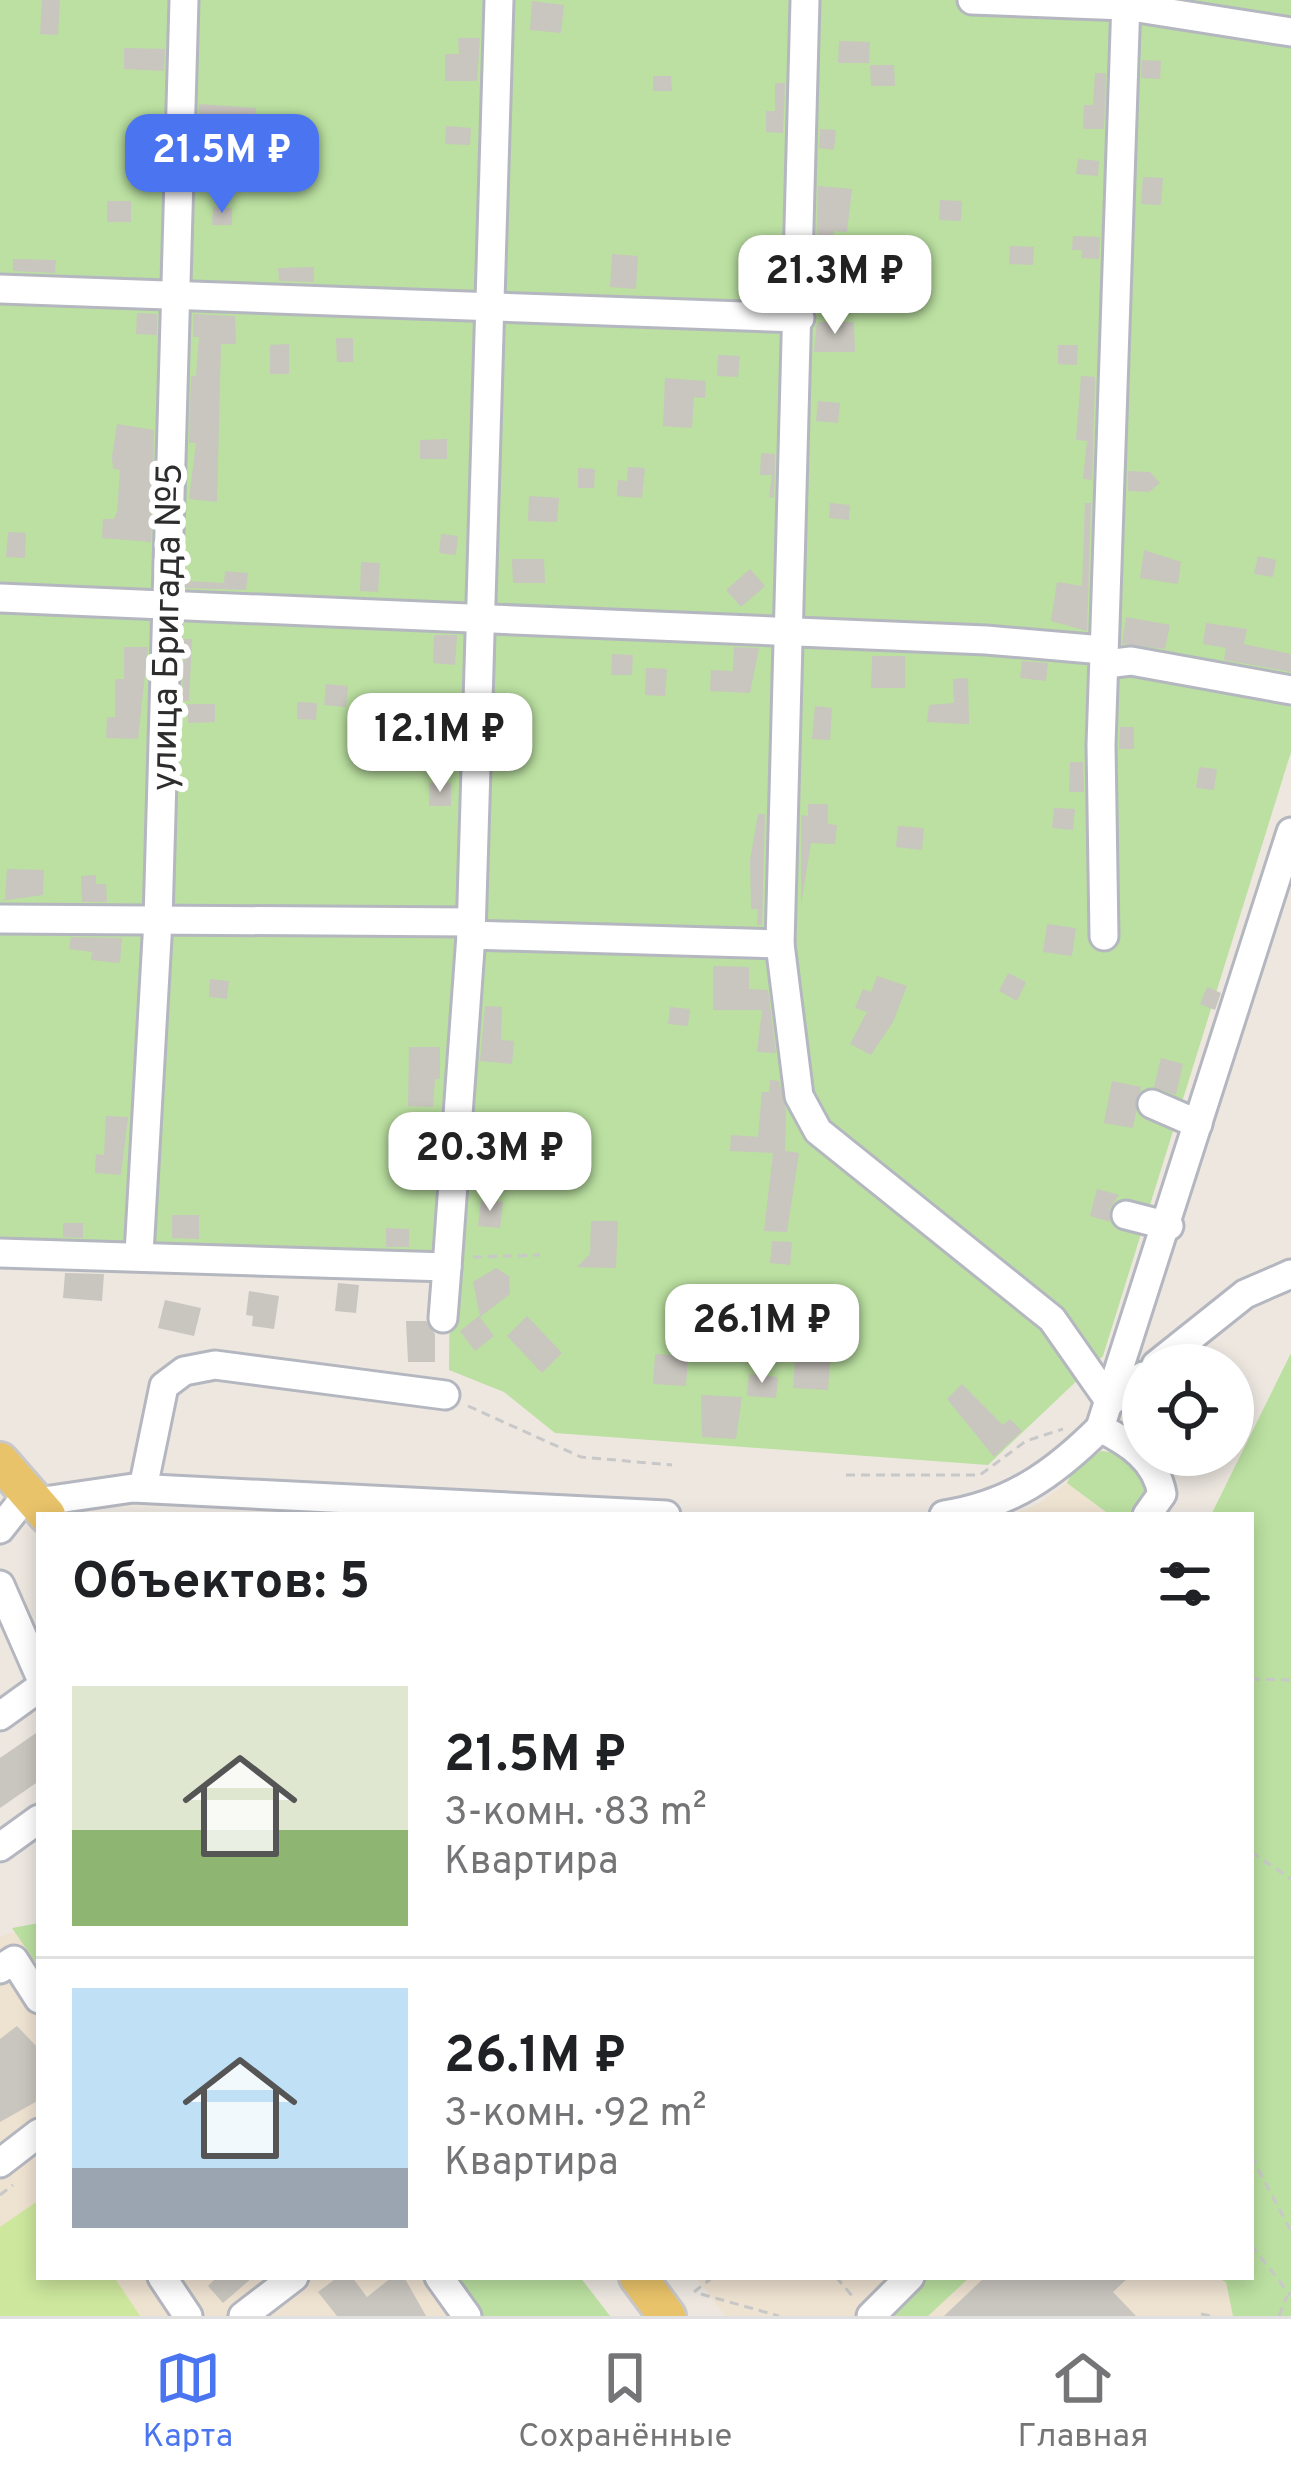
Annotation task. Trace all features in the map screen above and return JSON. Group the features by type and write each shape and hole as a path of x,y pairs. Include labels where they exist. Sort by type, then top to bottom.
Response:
{"main road":[{"path":"0,1461 37,1503"},
{"path":"643,2280 681,2304"}],"street":[{"name":"улица Бригада №5","path":"139,1254 158,920 184,0"},
{"path":"443,1318 471,928 499,0"},
{"path":"806,0 780,944 799,1096 818,1131 1052,1319 1105,1415 1122,1429"},
{"path":"972,0 1125,3 1291,32"},
{"path":"1104,936 1100,767 1125,3"},
{"path":"0,289 173,291 800,317"},
{"path":"0,598 788,629 1105,657 1291,689"},
{"path":"1105,1415 1291,832"},
{"path":"0,920 471,928 780,944"},
{"path":"1152,1104 1198,1124"},
{"path":"1126,1215 1169,1226"},
{"path":"0,1253 446,1267"},
{"path":"1182,1344 1245,1294 1291,1274"},
{"path":"143,1488 164,1386 184,1371 215,1365 445,1395"},
{"path":"959,1512 989,1506 1047,1478 1122,1398"},
{"path":"1149,1512 1162,1494 1157,1476"},
{"path":"0,1529 37,1503 143,1488 608,1512"},
{"path":"0,1585 36,1667"},
{"path":"0,1716 36,1690"},
{"path":"0,1847 36,1821"},
{"path":"0,1969 14,1960 36,1994"},
{"path":"0,2163 36,2135"},
{"path":"164,2280 188,2316"},
{"path":"243,2316 290,2280"},
{"path":"441,2280 467,2316"},
{"path":"865,2310 906,2280"}],"path":[{"path":"446,1267 452,1258 540,1255"},
{"path":"445,1395 581,1457 672,1466"},
{"path":"846,1475 980,1475 1026,1441 1105,1415"},
{"path":"1254,1679 1291,1680"},
{"path":"1254,1854 1291,1879"},
{"path":"1254,2162 1291,2231"},
{"path":"1254,2249 1289,2295 1279,2316"},
{"path":"681,2304 709,2280"},
{"path":"839,2280 865,2310"},
{"path":"701,2294 779,2316"},
{"path":"1201,2314 1211,2316"}],"shaded area":[{"path":"1067,1483 1106,1512 1018,1512"},
{"path":"36,1924 36,2280 582,2280 610,2316 0,2316 0,1937"},
{"path":"698,2280 1222,2280 1235,2309 1233,2316 725,2316"}],"green space":[{"path":"0,0 1291,0 1291,752 1103,1356 988,1465 555,1433 504,1392 449,1370 450,1278 0,1261"},
{"path":"1291,1353 1291,2316 1233,2316 1222,2280 1254,2280 1254,1512 1212,1512 1230,1476 1254,1476 1254,1428"},
{"path":"1101,1451 1111,1452 1122,1457 1122,1476 1141,1476 1148,1493 1135,1512 1106,1512 1067,1483 1072,1472"},
{"path":"36,1924 36,1963 12,1928"},
{"path":"36,2202 36,2280 116,2280 140,2316 0,2316 0,2227"},
{"path":"458,2280 582,2280 610,2316 484,2316"},
{"path":"926,2280 967,2280 928,2316 890,2316"}],"building":[{"path":"42,0 60,0 58,35 40,34"},
{"path":"532,1 564,5 561,33 530,30"},
{"path":"458,38 480,38 477,81 445,81 445,54 459,54"},
{"path":"839,41 870,42 869,63 838,63"},
{"path":"124,48 165,49 164,71 124,69"},
{"path":"1142,60 1161,61 1160,79 1141,78"},
{"path":"870,65 894,65 895,86 871,86"},
{"path":"1095,73 1106,73 1104,129 1083,129 1084,105 1093,105"},
{"path":"653,76 671,76 672,91 653,91"},
{"path":"775,83 785,83 783,133 766,132 766,111 775,111"},
{"path":"199,104 256,108 255,123 226,122 226,132 198,131"},
{"path":"446,126 471,128 470,145 445,144"},
{"path":"820,129 836,130 834,150 819,148"},
{"path":"126,142 150,142 150,172 126,172"},
{"path":"1078,159 1099,161 1098,176 1076,174"},
{"path":"1143,177 1163,178 1161,205 1141,204"},
{"path":"818,186 852,189 847,232 834,231 834,242 828,242 824,289 815,289"},
{"path":"940,200 962,201 961,221 939,220"},
{"path":"107,201 131,201 131,222 107,222"},
{"path":"213,207 232,208 232,225 212,225"},
{"path":"1073,236 1100,237 1099,259 1081,258 1082,250 1072,250"},
{"path":"1010,246 1034,247 1033,265 1009,264"},
{"path":"612,254 638,256 636,289 610,287"},
{"path":"778,254 779,299 739,298 739,262 777,263"},
{"path":"13,259 56,260 55,273 13,271"},
{"path":"314,267 314,282 279,281 278,268"},
{"path":"137,313 157,314 157,335 136,334"},
{"path":"193,314 235,316 236,344 221,344 217,502 189,499 196,443 189,443 191,376 196,376 199,337 193,337"},
{"path":"817,322 854,322 855,352 814,352"},
{"path":"336,338 353,338 353,362 337,362"},
{"path":"289,344 289,374 270,374 270,345"},
{"path":"1058,345 1078,345 1077,365 1058,364"},
{"path":"718,355 740,356 738,377 717,376"},
{"path":"1081,376 1095,377 1092,480 1083,479 1087,441 1076,440"},
{"path":"665,378 706,381 705,398 694,397 692,428 663,426"},
{"path":"818,401 840,403 838,423 816,421"},
{"path":"117,424 154,430 151,542 102,538 103,519 114,519 117,512 120,470 113,469 112,457"},
{"path":"447,439 447,459 420,459 420,440"},
{"path":"761,453 775,454 774,498 769,497 772,475 760,475"},
{"path":"628,467 645,468 642,498 617,496 618,480 627,481"},
{"path":"578,468 595,469 594,488 578,488"},
{"path":"1128,471 1150,472 1160,483 1149,492 1128,491"},
{"path":"529,496 559,498 557,522 528,521"},
{"path":"830,503 850,505 849,520 829,518"},
{"path":"1085,503 1091,503 1087,631 1051,621 1057,582 1082,586"},
{"path":"8,532 26,533 25,558 6,557"},
{"path":"441,534 458,536 456,555 439,553"},
{"path":"1144,550 1181,562 1178,584 1140,578"},
{"path":"1258,556 1276,560 1273,577 1254,574"},
{"path":"512,559 544,559 545,583 513,583"},
{"path":"361,562 380,563 378,592 360,591"},
{"path":"750,569 765,586 741,607 726,590"},
{"path":"225,571 248,573 246,590 185,588 186,581 224,583"},
{"path":"1126,617 1170,625 1165,649 1122,644"},
{"path":"1206,623 1247,629 1244,644 1291,654 1291,672 1224,660 1226,648 1203,644"},
{"path":"434,635 457,635 455,665 433,663"},
{"path":"184,639 192,639 189,701 182,701"},
{"path":"124,647 148,647 138,739 106,738 107,717 115,717 115,679 124,679"},
{"path":"734,647 759,648 750,693 710,691 711,670 733,671"},
{"path":"612,654 633,655 632,675 611,675"},
{"path":"872,656 905,656 905,688 871,688"},
{"path":"1022,661 1048,663 1046,681 1020,678"},
{"path":"646,668 667,669 665,696 645,695"},
{"path":"968,678 969,724 927,722 929,705 954,703 953,679"},
{"path":"326,684 348,686 346,707 324,705"},
{"path":"297,702 317,703 316,720 297,719"},
{"path":"188,704 215,704 215,722 188,723"},
{"path":"815,706 832,708 830,740 812,739"},
{"path":"1120,727 1134,727 1134,749 1119,749"},
{"path":"1070,762 1083,762 1084,792 1069,792"},
{"path":"1199,767 1217,769 1214,790 1196,788"},
{"path":"429,783 451,783 451,806 429,806"},
{"path":"808,804 828,804 828,824 837,825 835,844 811,843 801,905 801,815 808,816"},
{"path":"1054,808 1075,809 1073,830 1052,828"},
{"path":"758,814 765,814 762,925 757,925 758,909 751,909 750,860"},
{"path":"898,826 924,828 922,850 896,847"},
{"path":"7,869 44,870 43,895 0,901 5,899"},
{"path":"96,875 96,884 106,884 107,902 82,902 81,876"},
{"path":"1047,924 1076,928 1072,956 1043,952"},
{"path":"71,937 122,938 120,963 91,960 92,952 69,949"},
{"path":"713,966 749,967 749,989 768,990 776,1053 757,1052 762,1010 713,1010"},
{"path":"1008,973 1026,982 1017,1001 999,991"},
{"path":"877,976 907,986 893,1022 871,1055 850,1044 867,1012 855,1008 863,989 871,992"},
{"path":"210,979 229,981 227,999 209,997"},
{"path":"1207,987 1221,993 1215,1010 1200,1004"},
{"path":"485,1006 502,1007 501,1040 514,1041 512,1064 480,1061"},
{"path":"670,1007 690,1009 688,1026 668,1024"},
{"path":"409,1047 440,1047 440,1079 435,1079 433,1107 408,1106"},
{"path":"1161,1058 1183,1064 1176,1095 1154,1087"},
{"path":"770,1080 779,1081 786,1110 785,1151 799,1153 787,1232 764,1231 773,1153 730,1151 731,1135 758,1137 762,1092 769,1092"},
{"path":"1112,1081 1141,1087 1133,1128 1104,1123"},
{"path":"436,1115 440,1116 436,1172 430,1171"},
{"path":"106,1116 128,1117 121,1175 95,1173 96,1154 104,1155"},
{"path":"473,1150 498,1152 497,1176 472,1174"},
{"path":"1097,1189 1119,1195 1109,1209 1110,1222 1090,1216"},
{"path":"481,1199 503,1202 500,1228 478,1226"},
{"path":"172,1215 199,1215 199,1239 172,1238"},
{"path":"591,1221 618,1221 616,1268 577,1267 590,1254"},
{"path":"63,1223 83,1223 83,1238 63,1237"},
{"path":"386,1228 409,1229 409,1247 386,1247"},
{"path":"772,1241 792,1242 790,1265 770,1263"},
{"path":"496,1268 509,1276 510,1294 480,1317 473,1282"},
{"path":"65,1273 104,1274 102,1301 63,1298"},
{"path":"338,1283 359,1285 356,1313 335,1311"},
{"path":"703,1285 747,1288 739,1351 712,1348 715,1318 712,1308 701,1307"},
{"path":"249,1291 279,1296 274,1329 252,1326 253,1316 246,1315"},
{"path":"165,1300 201,1308 194,1336 158,1328"},
{"path":"479,1316 494,1336 475,1351 460,1331"},
{"path":"527,1316 562,1353 542,1373 507,1336"},
{"path":"406,1321 426,1321 435,1334 435,1362 408,1362"},
{"path":"796,1346 831,1348 828,1390 793,1388"},
{"path":"655,1354 688,1356 686,1386 653,1384"},
{"path":"749,1374 778,1377 776,1398 747,1396"},
{"path":"962,1384 1003,1425 1010,1419 1022,1431 994,1457 947,1399"},
{"path":"701,1395 742,1397 736,1439 702,1437"},
{"path":"36,1733 36,1783 0,1808 0,1758"},
{"path":"17,2026 36,2046 36,2102 0,2122 0,2039"},
{"path":"214,2280 250,2280 223,2303 208,2286"},
{"path":"334,2280 354,2280 367,2297 388,2280 406,2280 426,2316 337,2316 318,2292"},
{"path":"982,2280 1126,2280 1113,2292 1136,2316 944,2316"}]}
